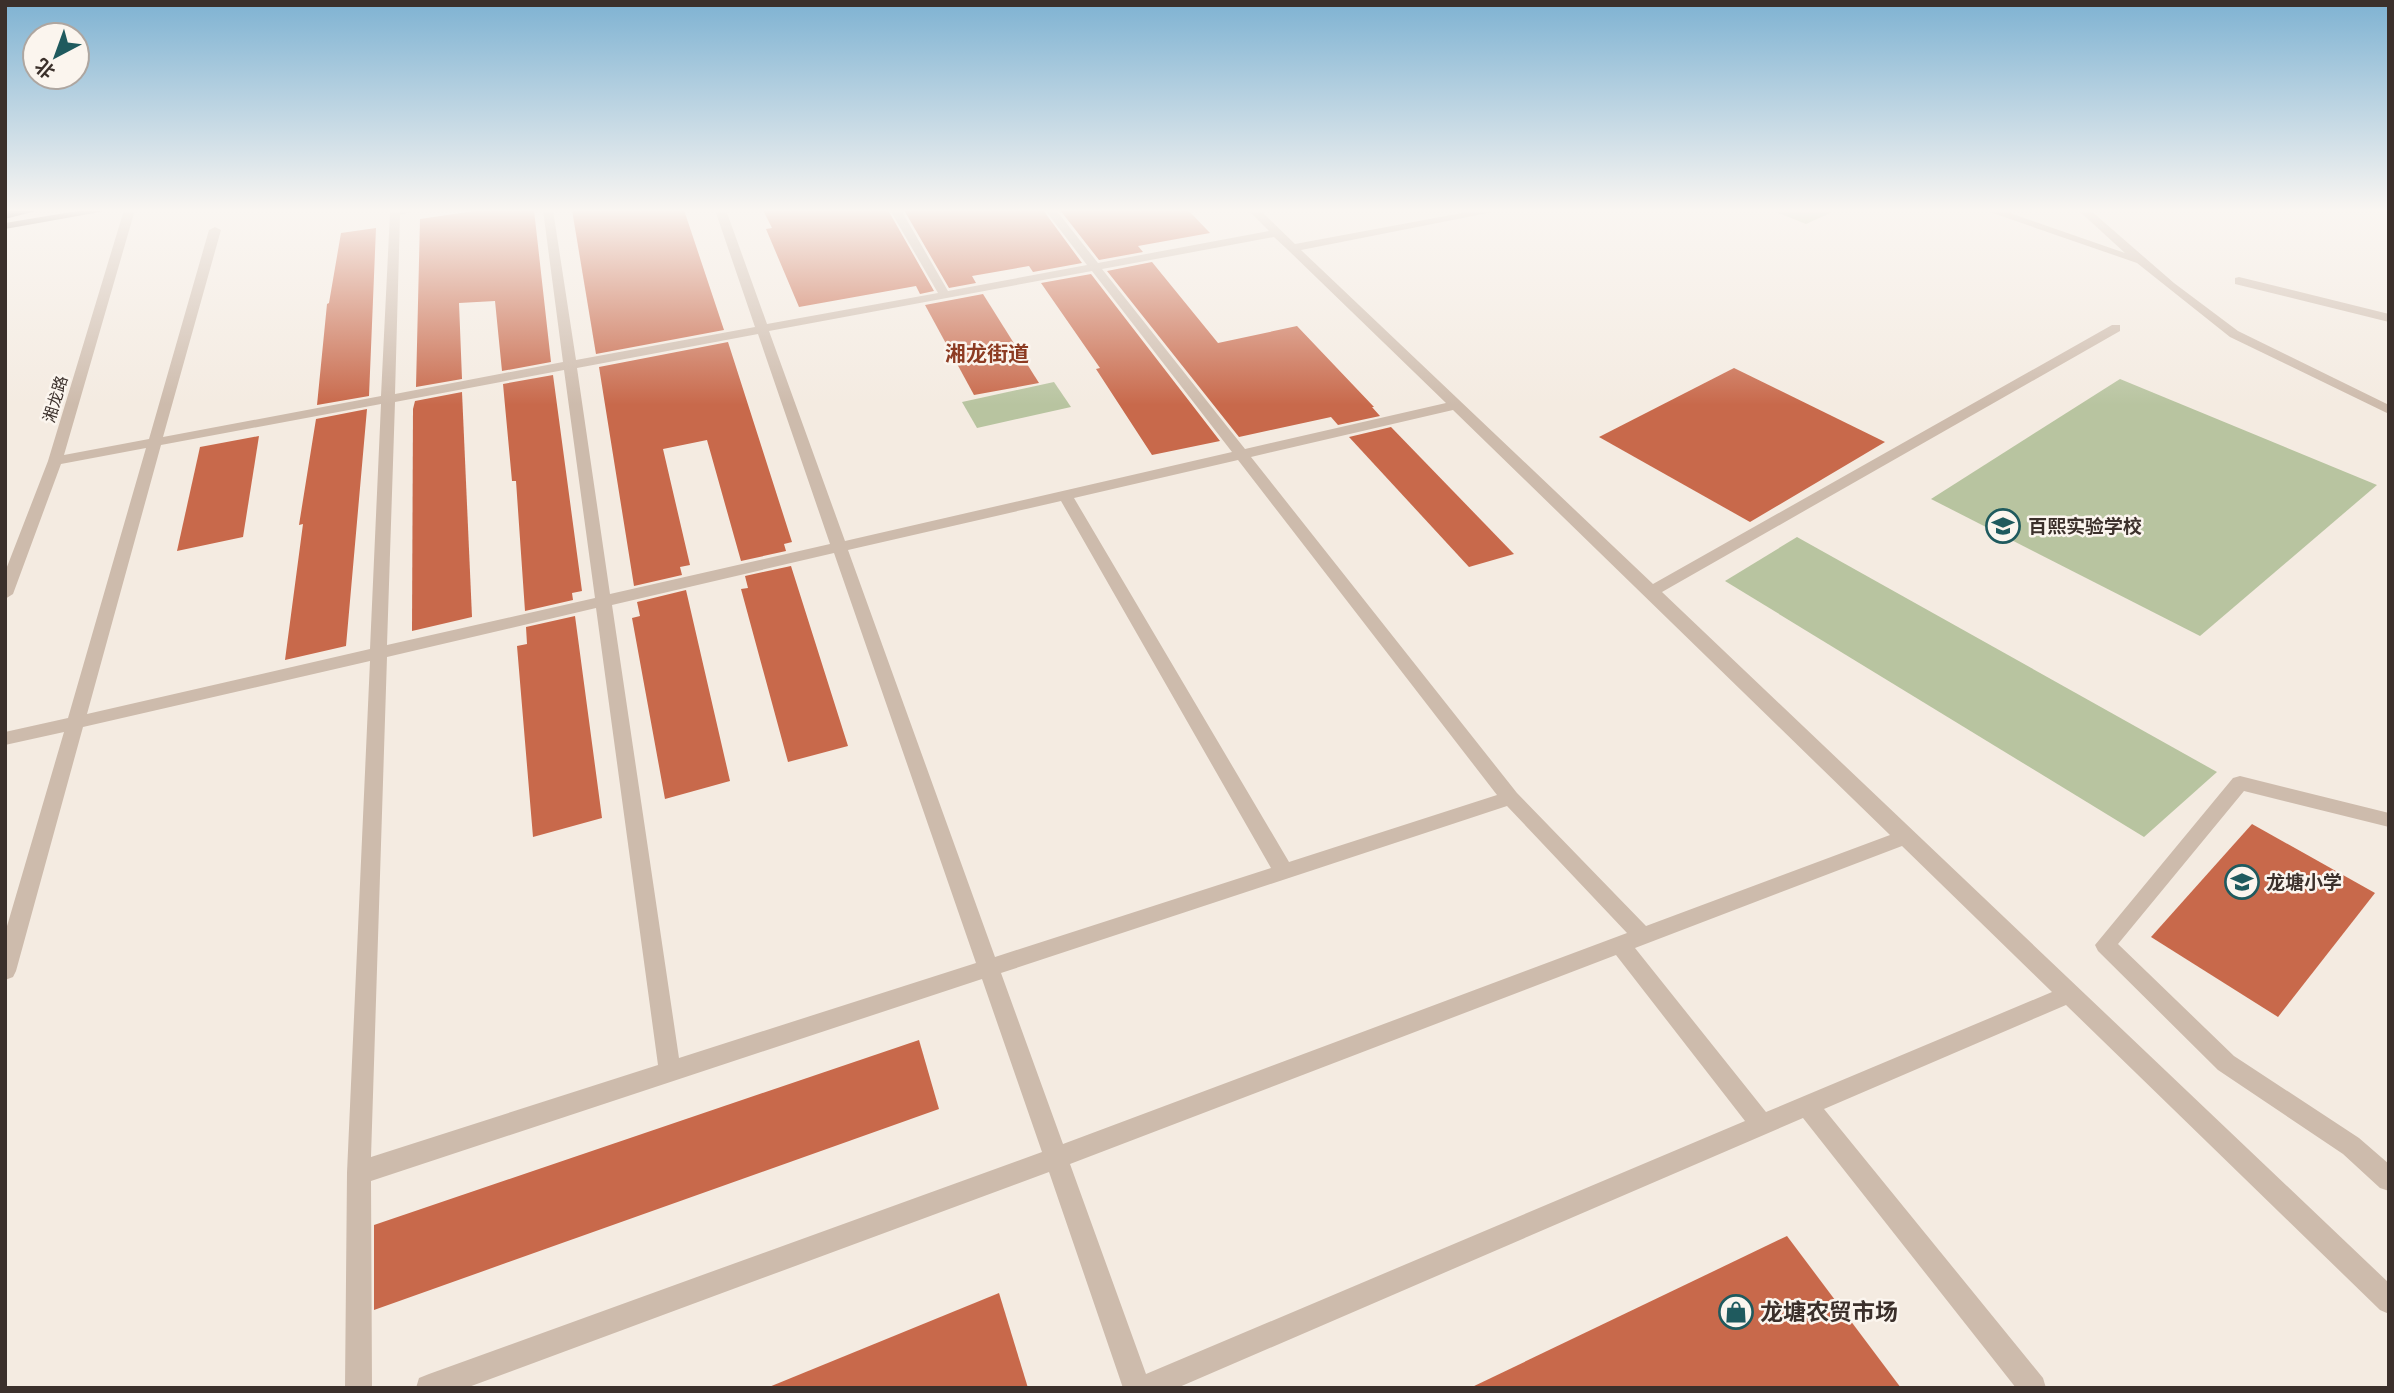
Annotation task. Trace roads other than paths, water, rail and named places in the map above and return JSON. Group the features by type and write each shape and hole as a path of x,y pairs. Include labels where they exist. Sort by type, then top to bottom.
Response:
{"street":[{"name":"湘龙路","path":"5,594 55,461 111,275"},
{"path":"5,971 202,275"},
{"path":"358,1388 359,1173 393,275"},
{"path":"557,275 670,1071"},
{"path":"743,275 1137,1388"},
{"path":"933,275 945,295"},
{"path":"55,461 1051,275"},
{"path":"1100,275 1510,798 1643,936"},
{"path":"1320,275 2389,1301"},
{"path":"2159,275 2234,334 2389,410"},
{"path":"2239,281 2389,318"},
{"path":"1650,592 2116,328"},
{"path":"5,739 1456,405"},
{"path":"1065,495 1284,872"},
{"path":"2389,820 2240,783 2105,945 2226,1063 2351,1146 2389,1180"},
{"path":"359,1173 1510,798"},
{"path":"429,1388 1056,1158 1905,837"},
{"path":"1620,945 1762,1125"},
{"path":"1145,1388 2069,994"},
{"path":"1807,1106 2033,1388"}],"place":[{"name":"百熙实验学校","path":"2003,526"},
{"name":"龙塘小学","path":"2242,882"},
{"name":"龙塘农贸市场","path":"1736,1312"}],"district":[{"name":"湘龙街道","path":"987,354"}]}
